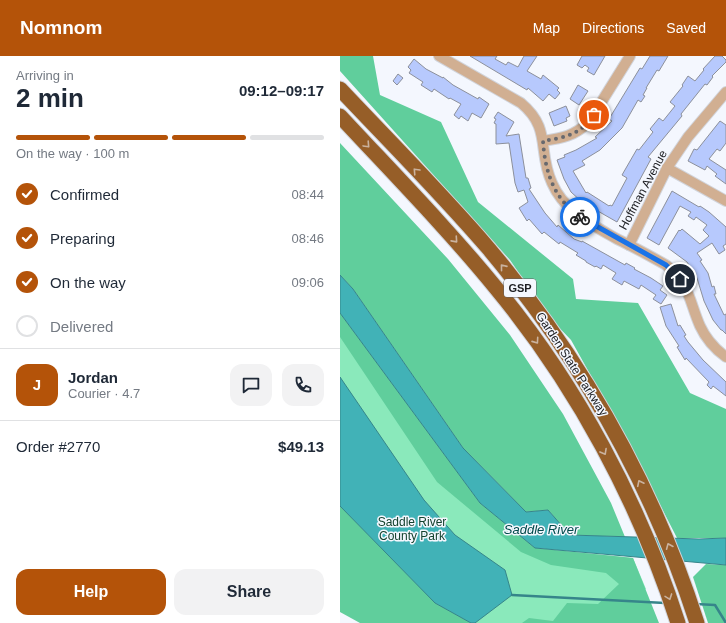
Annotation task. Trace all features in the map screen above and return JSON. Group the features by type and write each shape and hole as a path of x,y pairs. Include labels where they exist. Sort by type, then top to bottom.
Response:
{"highway":[{"name":"Garden State Parkway","path":"340,89 461,218 488,249 539,313 568,355 625,452 657,518 680,574 697,623"},
{"name":"Garden State Parkway","path":"340,116 444,227 497,289 546,355 589,424 637,516 678,623"}],"street":[{"path":"439,56 521,103 535,117 543,141 544,158 552,184 567,206 587,222 666,265 680,279 686,288 705,336 712,345 726,357"},
{"path":"543,141 564,138 573,134 589,122 630,56"},
{"name":"Hoffman Avenue","path":"629,245 667,168 688,137 725,95"},
{"path":"667,168 726,201"}],"green space":[{"path":"340,56 373,56 380,95 441,122 478,202 573,279 576,299 638,303 690,393 726,409 726,538 677,538 629,444 571,340 549,317 510,260 340,71"},
{"path":"340,143 448,259 510,335 563,414 611,503 625,537 570,535 548,510 526,512 463,448 353,289 340,275"},
{"name":"Saddle River County Park","path":"340,313 480,503 535,548 633,558 646,589 580,623 407,623 340,555"},
{"path":"340,313 480,503 535,548 633,558 659,623 522,623 529,618 553,621 567,603 598,604 619,584 606,573 551,565 521,552 437,482 340,337"},
{"path":"340,506 435,603 471,623 360,623 340,612"},
{"path":"706,564 726,565 726,623 708,623 693,577"}],"water":[{"name":"Saddle River","path":"340,275 353,289 463,448 526,512 548,510 570,535 699,539 726,538 726,565 535,548 480,503 340,313"},
{"path":"340,377 424,500 455,535 505,570 512,595 475,623 471,623 435,603 340,506"}],"building":[{"path":"470,56 497,56 495,59 506,65 508,62 518,67 524,56 537,56 527,71 541,79 543,75 559,88 557,90 560,93 555,99 549,94 543,101 528,88 527,90"},
{"path":"582,56 605,56 594,75 587,71 589,68 585,65 582,68 577,65"},
{"path":"650,56 668,56 646,88 643,95 645,96 641,102 638,100 622,128 600,150 582,161 585,165 573,171 586,193 587,192 609,206 612,206 627,178 622,175 637,149 639,150 653,132 650,129 659,118 663,121 675,106 670,102 683,86 682,85 688,76 695,81 704,70 703,69 715,56 722,56 726,62 712,76 713,77 707,85 705,84 681,114 682,116 648,157 651,159 617,222 582,202 571,192 564,179 557,160 565,157 564,155 597,138 595,137 612,121 609,119 640,68 642,69"},
{"path":"414,59 426,69 443,77 453,85 478,99 479,97 489,104 481,118 472,113 468,121 461,116 459,119 454,115 461,104 450,98 449,99 434,89 432,92 421,85 423,82 409,73 411,70 408,67"},
{"path":"398,74 403,78 397,85 393,81"},
{"path":"578,85 588,91 579,105 570,99"},
{"path":"566,106 570,116 566,118 567,121 554,126 549,113"},
{"path":"498,112 514,122 506,136 519,134 526,178 528,178 531,188 529,189 545,213 557,227 558,225 574,239 582,241 625,265 626,263 663,286 660,290 667,295 661,304 653,299 656,295 641,285 639,289 624,281 622,285 612,279 616,273 603,265 601,269 586,262 576,255 578,253 560,242 559,244 544,232 542,234 529,219 527,221 519,208 528,202 524,190 518,192 515,183 509,143 496,144 496,124 494,123 496,119 494,118"},
{"path":"720,121 726,125 726,143 720,151 717,149 709,159 726,170 726,184 715,176 717,174 707,166 705,170 688,161 694,149 697,150"},
{"path":"672,191 709,212 726,227 726,244 723,246 725,250 719,254 712,243 697,253 702,260 700,261 708,273 712,287 714,286 716,294 714,294 724,315 726,314 726,334 713,320 704,301 697,278 687,262 668,248 679,230 680,231 682,229 700,244 709,236 703,230 707,225 696,217 694,220 688,216 691,212 680,206 659,245 647,238"},
{"path":"671,304 678,326 680,325 688,342 703,360 726,382 726,396 713,386 711,389 707,385 709,382 686,358 685,360 677,347 679,346 666,326 660,307"}],"waterway":[{"path":"512,595 665,603"},
{"path":"696,604 715,605 726,623"}],"way so far":[{"path":"580,217 567,206 552,184 544,158 543,141 564,138 573,134 582,129 594,115"}],"route":[{"path":"580,217 666,265 680,279"}]}
